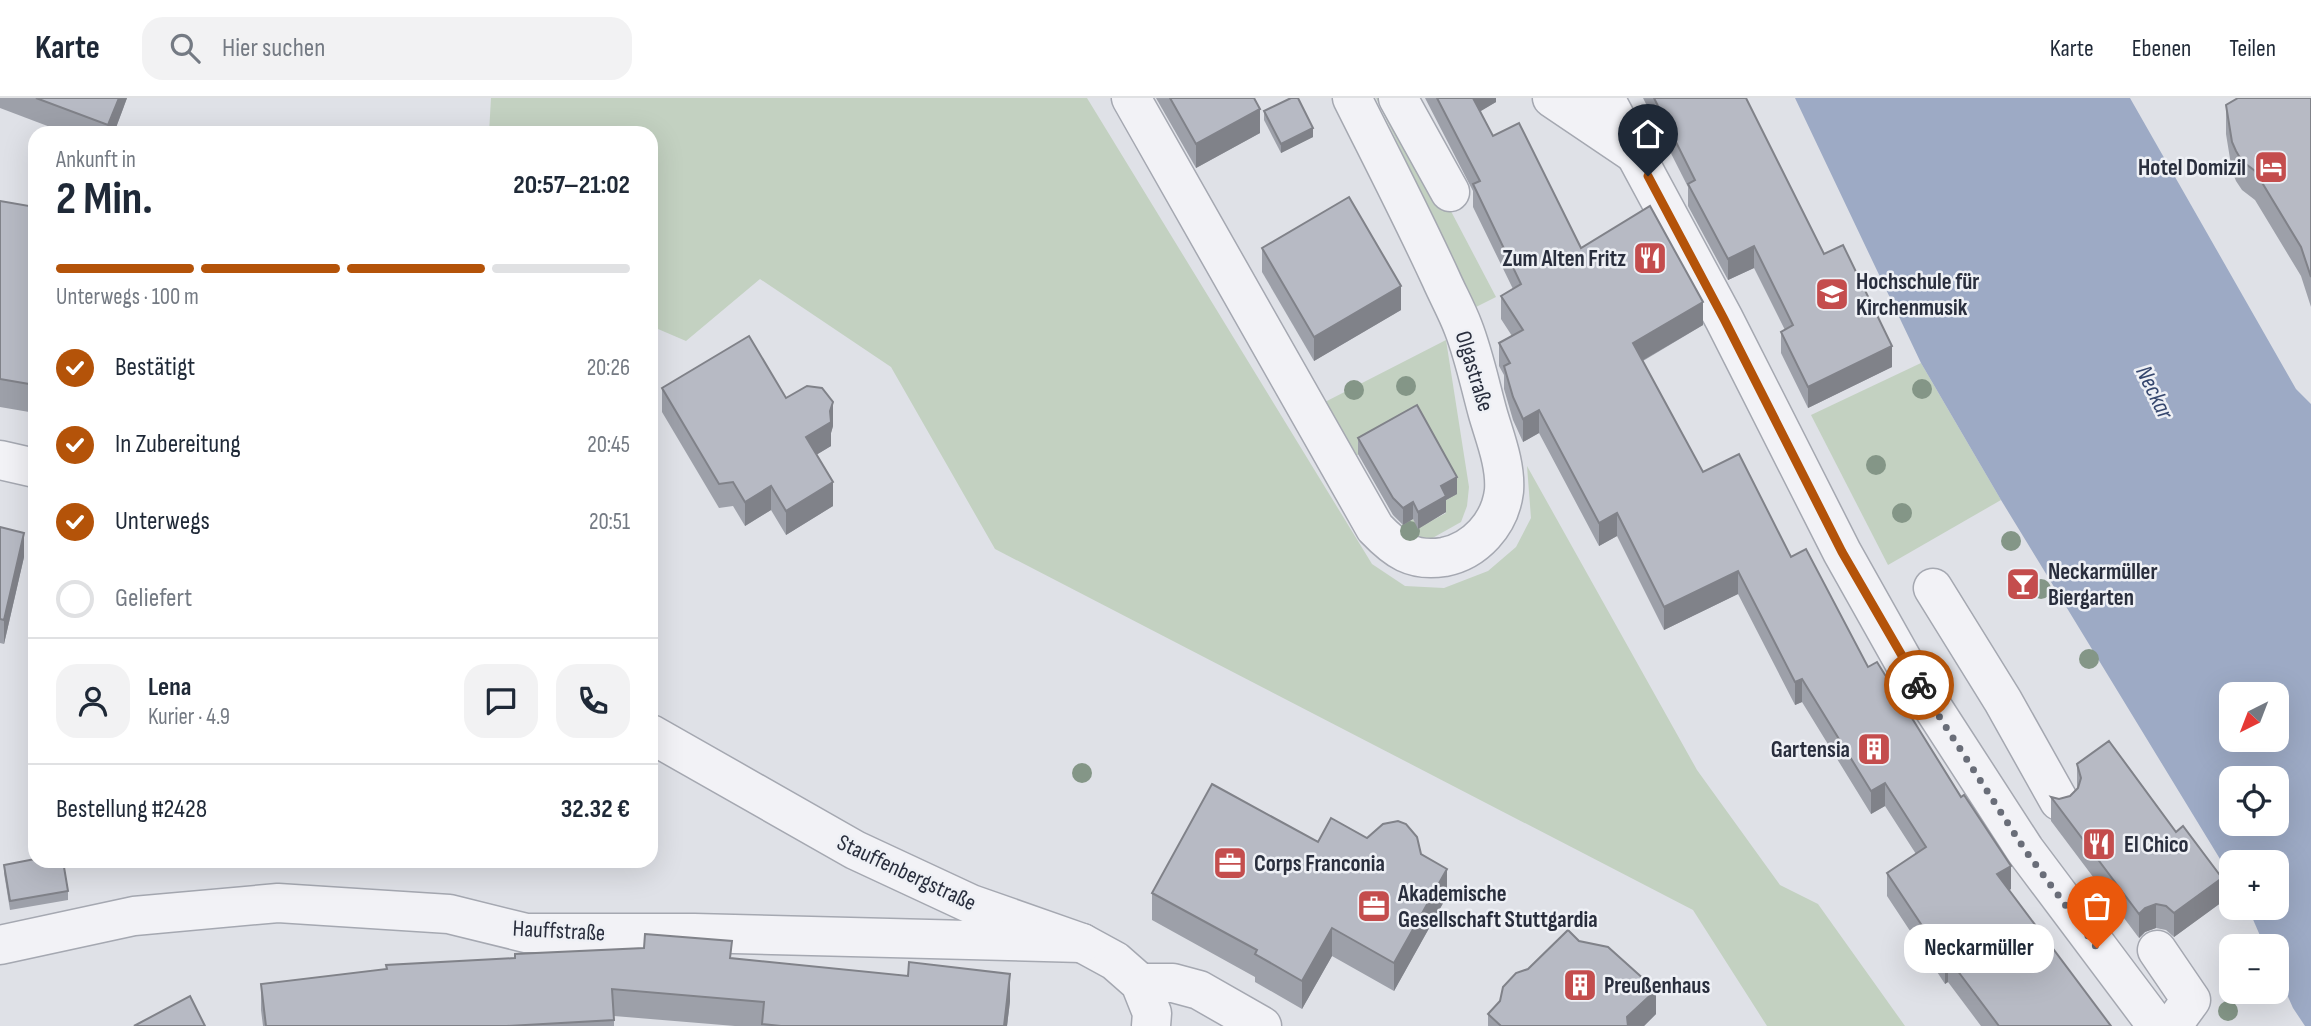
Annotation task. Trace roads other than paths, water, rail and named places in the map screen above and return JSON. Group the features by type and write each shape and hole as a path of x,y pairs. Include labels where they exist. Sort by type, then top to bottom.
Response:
{"street":[{"name":"Olgastraße","path":"1131,98 1375,528 1389,543 1404,553 1428,559 1454,555 1473,545 1489,529 1498,512 1504,491 1502,464 1463,327 1423,238 1352,98"},
{"path":"1398,98 1450,192"},
{"path":"1552,98 1637,155"},
{"path":"1605,98 1718,308 1842,552 1906,666 2025,850 2157,1026"},
{"path":"0,460 28,466"},
{"path":"1933,588 2003,701 2059,801"},
{"name":"Stauffenbergstraße","path":"658,738 855,850 971,904 1082,943 1115,961 1148,1007"},
{"name":"Hauffstraße","path":"0,945 134,916 278,903 449,914 526,933 694,933 1082,943"},
{"path":"2157,950 2191,1000 2172,1026"},
{"path":"1148,1007 1173,983 1199,990 1262,1026"}],"water":[{"name":"Neckar","path":"1795,98 2130,98 2296,389 2311,404 2311,1026 2305,1026 2289,999 2289,934 2259,934 2253,920 2289,920 2289,850 2219,850 2219,857 2001,500 1921,363"}],"place":[{"name":"Hotel Domizil","path":"2271,167"},
{"name":"Zum Alten Fritz","path":"1650,258"},
{"name":"Hochschule für Kirchenmusik","path":"1832,294"},
{"name":"Neckarmüller Biergarten","path":"2023,584"},
{"name":"Gartensia","path":"1874,749"},
{"name":"El Chico","path":"2099,844"},
{"name":"Corps Franconia","path":"1230,863"},
{"name":"Akademische Gesellschaft Stuttgardia","path":"1374,906"},
{"name":"Neckarmüller","path":"2097,948"},
{"name":"Preußenhaus","path":"1580,985"}]}
